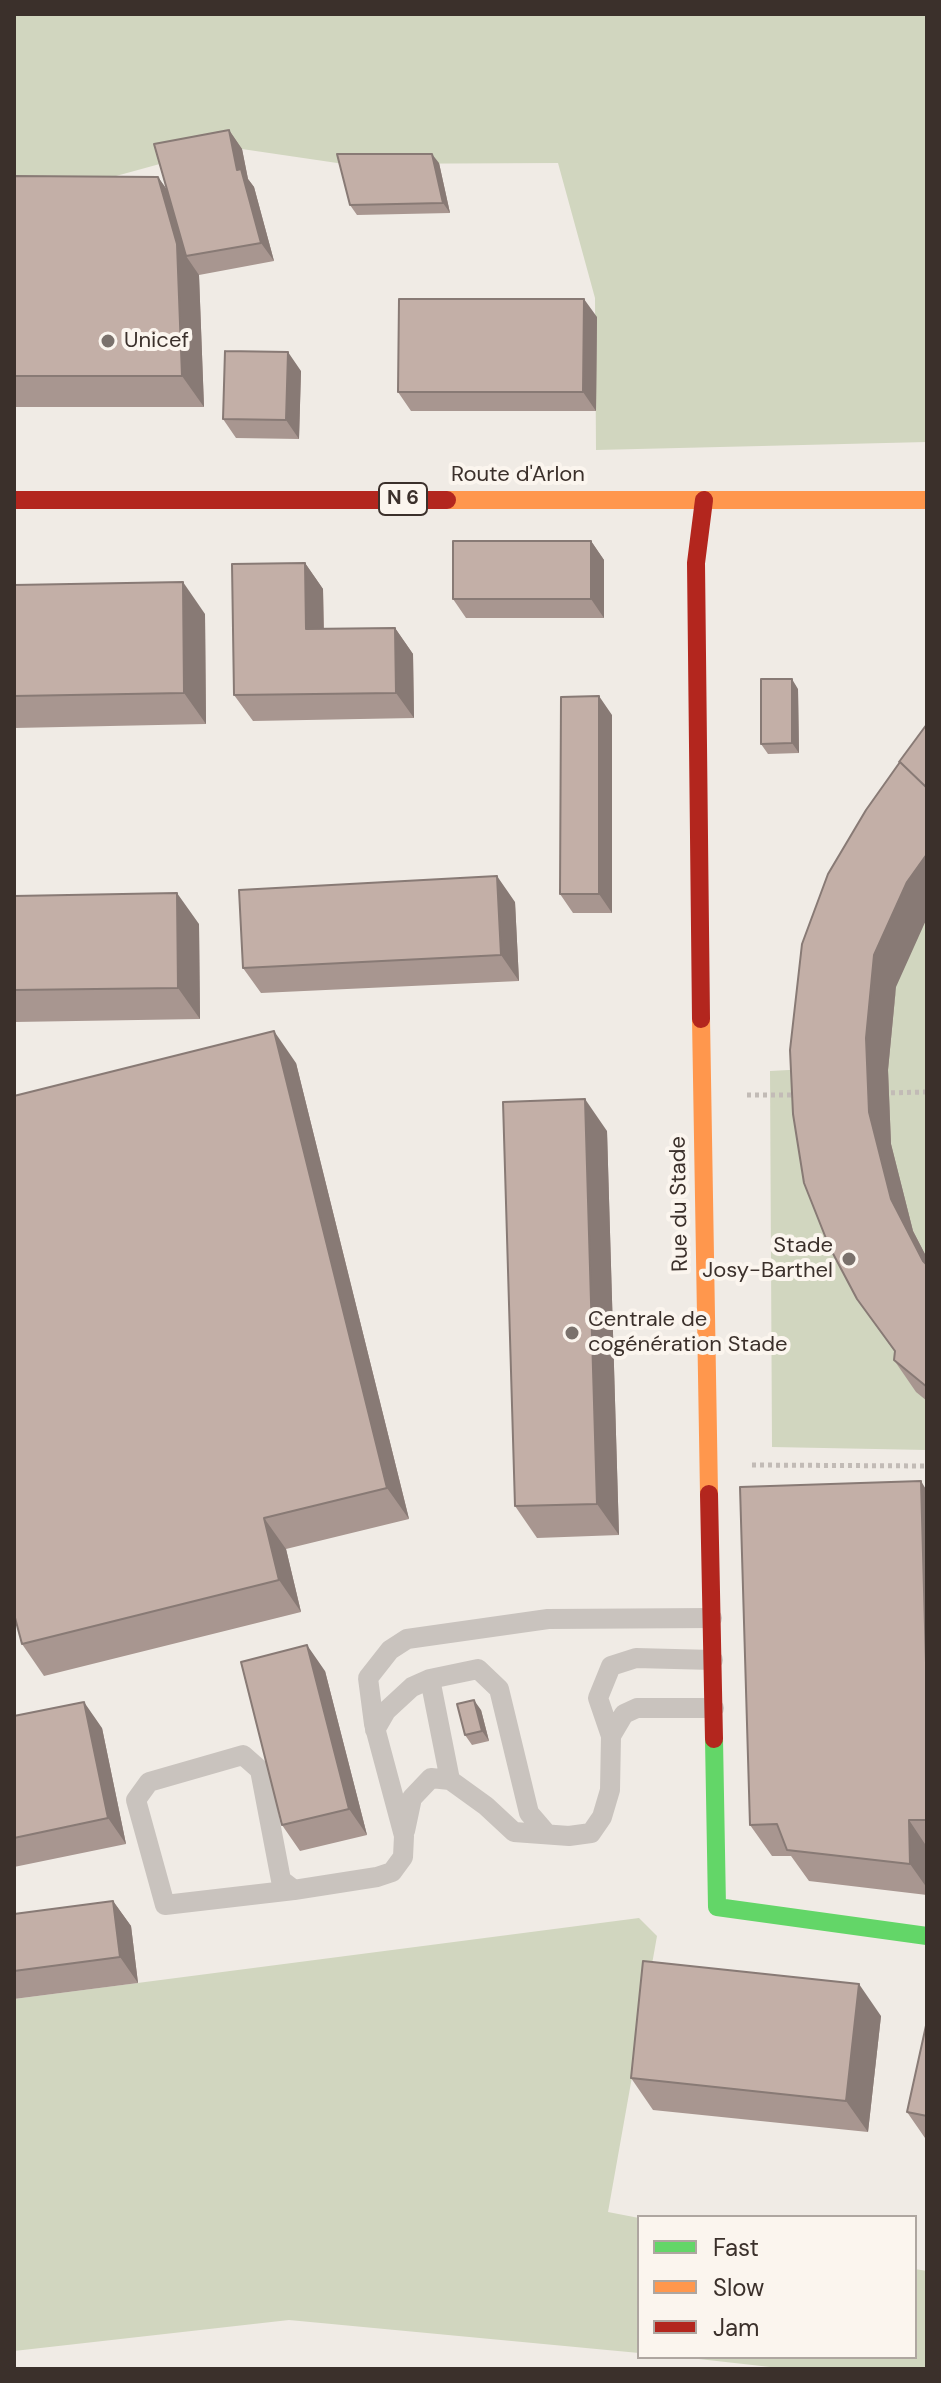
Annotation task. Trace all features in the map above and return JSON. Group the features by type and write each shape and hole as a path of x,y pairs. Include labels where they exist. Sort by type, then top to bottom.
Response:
{"street":[{"name":"Route d'Arlon","path":"14,500 927,500"},
{"name":"Rue du Stade","path":"704,500 696,563 717,1907 927,1936"}],"lane":[{"path":"404,1836 375,1730 368,1678 390,1650 407,1639 548,1619 712,1618"},
{"path":"294,1890 281,1880 260,1770 243,1755 149,1782 136,1800 165,1905 294,1890 392,1872 403,1857 412,1798 431,1778 450,1780 514,1832 591,1833 602,1817 610,1790 611,1736 598,1698 611,1666 636,1658 713,1660"},
{"path":"375,1730 386,1711 412,1687 430,1679 478,1669 499,1689 529,1813 547,1834"},
{"path":"430,1679 450,1780"},
{"path":"611,1736 624,1714 637,1708 714,1708"}],"path":[{"path":"867,1093 927,1092"},
{"path":"702,1096 807,1094"},
{"path":"709,1465 927,1466"}],"green space":[{"path":"14,14 927,14 927,442 596,450 595,298 558,163 344,164 242,149 167,162 14,204"},
{"name":"Stade Josy-Barthel","path":"927,766 927,1450 772,1447 770,1071 807,1069"},
{"path":"639,1918 657,1936 608,2212 637,2218 637,2353 289,2320 14,2351 14,1999"},
{"path":"917,2269 927,2271 927,2369 788,2369 699,2359 917,2359"}],"building":[{"path":"229,130 237,170 241,169 261,243 186,256 154,144"},
{"path":"337,154 432,154 443,203 350,205"},
{"name":"Unicef","path":"14,176 158,177 177,244 182,376 14,376"},
{"path":"399,299 584,299 583,392 398,392"},
{"path":"225,351 288,352 286,420 223,419"},
{"path":"453,541 591,541 591,599 453,599"},
{"path":"305,563 306,629 395,628 396,693 234,695 232,564"},
{"path":"183,582 184,693 14,696 14,585"},
{"path":"761,679 792,679 792,743 761,744"},
{"path":"599,696 599,894 560,894 561,697"},
{"path":"927,724 927,788 899,762"},
{"path":"900,762 927,788 927,854 907,882 874,955 866,1038 869,1112 891,1199 927,1265 927,1387 894,1360 895,1351 857,1299 829,1246 804,1183 793,1114 790,1050 802,944 828,874 866,810"},
{"path":"497,876 501,955 243,968 239,890"},
{"path":"177,893 178,988 14,990 14,896"},
{"path":"274,1031 387,1488 264,1518 279,1580 22,1644 14,1614 14,1096"},
{"name":"Centrale de cogénération Stade","path":"585,1099 597,1504 515,1506 503,1102"},
{"path":"921,1481 927,1820 909,1820 910,1864 787,1850 777,1824 750,1825 740,1487"},
{"path":"307,1645 349,1809 282,1825 241,1662"},
{"path":"474,1700 482,1731 465,1735 457,1704"},
{"path":"84,1702 108,1818 14,1838 14,1716"},
{"path":"113,1901 120,1957 14,1971 14,1914"},
{"path":"643,1961 859,1984 846,2101 631,2078"},
{"path":"927,2021 927,2116 907,2112"}],"traffic: fast":[{"path":"714,1739 717,1907 927,1936"}],"traffic: slow":[{"path":"447,500 927,500"},
{"path":"701,1019 709,1494"}],"traffic: jam":[{"path":"14,500 447,500"},
{"path":"701,1019 696,563 704,500"},
{"path":"709,1494 714,1739"}],"place":[{"name":"Unicef","path":"108,341"},
{"name":"Stade Josy-Barthel","path":"849,1259"},
{"name":"Centrale de cogénération Stade","path":"572,1333"}]}
